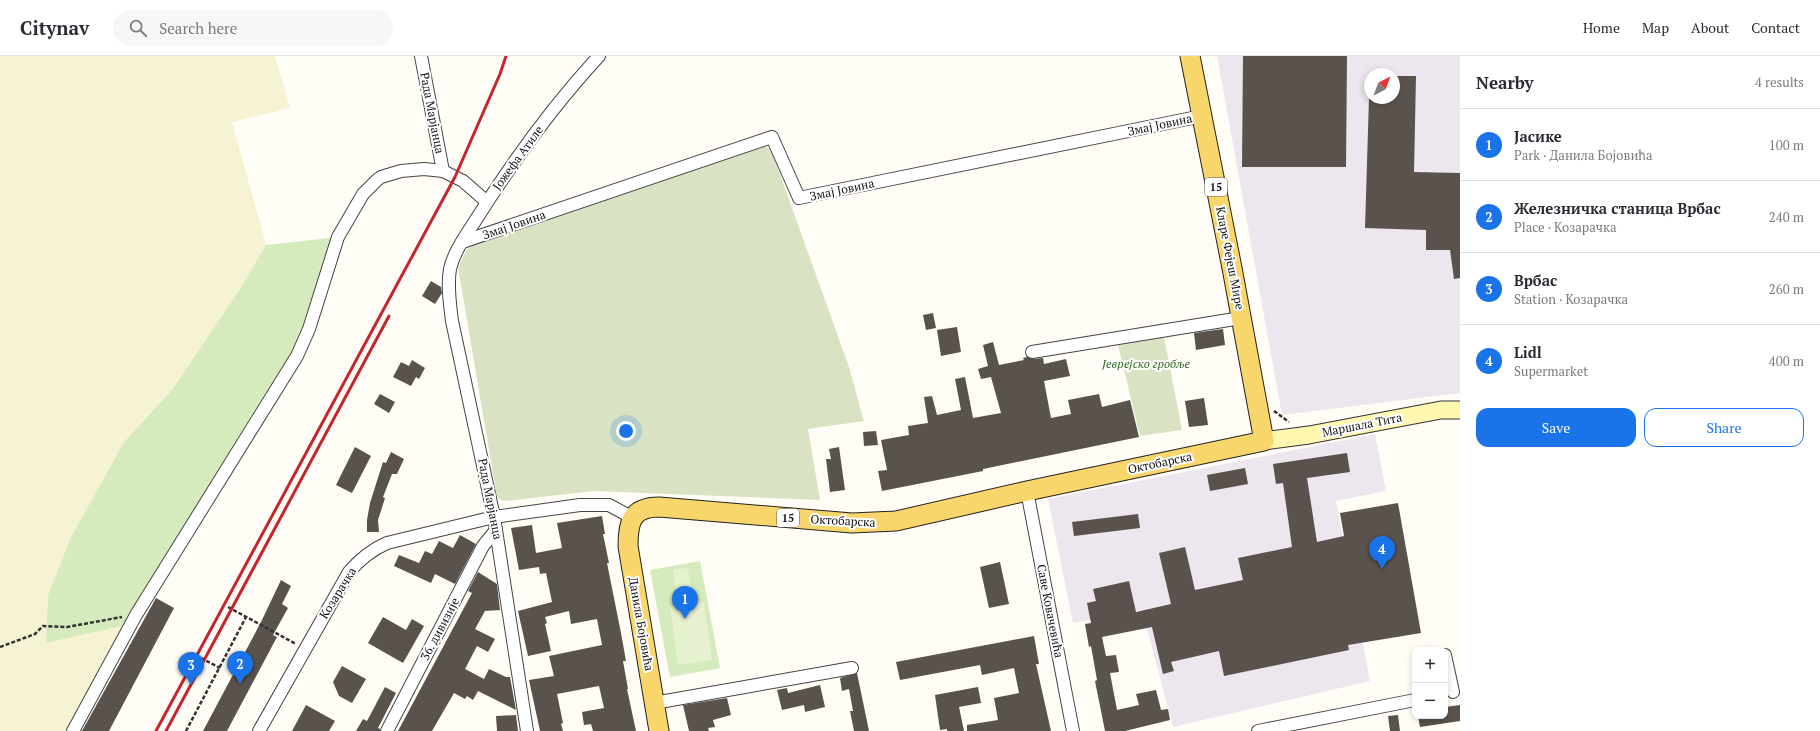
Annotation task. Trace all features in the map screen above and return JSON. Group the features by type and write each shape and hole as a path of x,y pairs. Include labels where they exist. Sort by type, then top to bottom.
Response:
{"main road":[{"name":"Кларе Фејеш Мире","path":"1190,56 1264,441"},
{"name":"Октобарска","path":"632,518 642,509 648,507 659,507 852,523 880,523 896,521 1027,491 1264,441"},
{"name":"Данила Бојовића","path":"632,518 628,526 628,546 659,731"}],"street":[{"name":"Рада Марјанца","path":"421,56 443,171"},
{"name":"Јожефа Атиле","path":"450,269 462,242 487,202 567,90 599,56"},
{"name":"Змај Јовина","path":"462,242 772,137 799,198 1202,116"},
{"path":"73,731 136,615 297,356 309,329 336,243 345,223 363,194 377,180 390,174 401,171 424,169 443,171 463,181 487,202"},
{"name":"Рада Марјанца","path":"450,269 450,301 452,321 494,517 527,731"},
{"name":"Кларе Фејеш Мире","path":"1032,352 1241,318"},
{"name":"Маршала Тита","path":"1264,441 1308,435 1441,410 1460,410"},
{"name":"Саве Ковачевића","path":"1027,491 1073,731"},
{"path":"494,517 580,505 598,504 609,505 632,518"},
{"name":"Козарачка","path":"259,731 349,572 367,553 388,543 494,517"},
{"name":"36. дивизије","path":"386,731 483,546 496,530"},
{"path":"654,703 852,668"},
{"path":"1448,669 1453,692"},
{"path":"1258,731 1412,701"}],"path":[{"path":"228,607 305,648"},
{"path":"0,647 35,634 43,626 67,627 136,615"},
{"path":"186,731 246,617"},
{"path":"201,658 220,668"}],"shaded area":[{"path":"0,56 275,56 290,108 232,122 266,245 240,289 172,390 124,442 71,537 48,595 46,643 131,624 73,731 0,731"},
{"path":"1217,56 1460,56 1460,393 1282,415"},
{"path":"1375,434 1386,491 1336,501 1370,681 1173,727 1142,610 1073,623 1048,499"}],"green space":[{"path":"762,145 771,149 849,367 864,421 808,429 820,500 594,491 506,501 500,500 497,497 458,267 470,244"},
{"path":"338,237 309,329 131,624 46,643 48,595 71,537 124,442 172,390 240,289 266,245"},
{"name":"Јеврејско гробље","path":"1164,337 1182,430 1140,436 1118,345"},
{"path":"700,561 720,668 670,677 650,570"},
{"path":"688,568 693,599 678,601 673,570"},
{"path":"704,602 712,660 678,665 670,607"}],"building":[{"path":"1243,56 1347,56 1346,167 1242,167"},
{"path":"1400,76 1416,76 1414,172 1460,173 1460,278 1454,279 1450,250 1426,250 1426,230 1365,228 1369,104 1400,104"},
{"path":"431,281 441,287 442,293 435,304 422,296"},
{"path":"933,313 936,328 926,330 923,315"},
{"path":"957,327 961,352 941,356 937,330"},
{"path":"1223,329 1225,345 1196,350 1194,333"},
{"path":"993,342 999,365 1024,360 1023,358 1027,357 1033,359 1043,358 1044,364 1066,359 1070,376 1044,381 1051,418 1071,414 1068,400 1099,394 1102,407 1130,400 1139,437 882,491 878,471 887,470 881,440 909,435 908,426 928,423 924,397 932,396 937,415 961,410 955,379 965,377 973,418 1001,413 991,377 981,379 978,369 988,366 983,345"},
{"path":"412,360 425,368 419,379 416,377 411,386 393,377 401,362 409,366"},
{"path":"380,394 395,402 389,413 374,404"},
{"path":"1204,398 1208,425 1189,427 1185,401"},
{"path":"876,431 878,445 864,446 863,432"},
{"path":"355,447 371,456 352,493 336,485"},
{"path":"839,447 845,490 830,492 826,459 831,459 829,449"},
{"path":"391,452 404,459 397,474 392,474 383,497 385,498 378,520 379,532 367,532 367,520 370,503 383,462 386,463"},
{"path":"1347,453 1350,472 1307,478 1317,542 1344,536 1340,513 1398,503 1421,633 1348,645 1349,650 1224,676 1219,651 1171,662 1174,671 1163,674 1152,627 1102,637 1106,656 1116,655 1119,672 1110,673 1117,710 1139,705 1136,694 1156,690 1161,710 1168,709 1170,720 1125,731 1105,731 1095,681 1097,680 1091,646 1089,647 1085,624 1091,623 1087,603 1096,601 1093,589 1129,581 1136,612 1171,604 1159,553 1185,547 1195,590 1243,580 1238,558 1292,547 1283,483 1276,484 1273,464"},
{"path":"1245,468 1248,484 1210,491 1207,475"},
{"path":"1138,514 1140,528 1074,536 1072,522"},
{"path":"602,516 605,534 603,534 609,563 607,563 626,661 623,661 636,731 593,731 591,724 584,725 582,712 604,708 599,686 557,694 563,723 561,724 563,731 540,731 529,680 554,676 549,656 602,645 597,619 571,624 569,611 545,617 547,623 545,624 551,651 528,656 518,611 552,602 546,573 540,574 539,567 519,570 511,528 532,525 536,553 562,548 557,523"},
{"path":"460,535 476,544 455,584 435,574 431,583 394,566 399,555 419,563 425,551 432,554 439,541 453,548"},
{"path":"1000,562 1009,604 989,608 980,567"},
{"path":"478,572 497,584 500,610 485,611 475,629 495,639 488,652 477,646 465,669 484,679 489,669 506,677 510,677 516,710 478,691 473,700 467,696 465,699 454,693 432,731 398,731 472,593 468,591"},
{"path":"281,580 291,586 282,604 288,608 273,635 277,637 227,731 203,731 261,622"},
{"path":"156,598 174,608 109,731 82,731"},
{"path":"383,617 406,630 412,619 424,626 403,663 368,643"},
{"path":"1034,636 1039,664 1036,664 1051,731 967,731 967,725 998,720 994,698 1019,693 1014,668 982,675 980,665 900,680 896,662"},
{"path":"342,666 366,679 352,703 339,696 333,682"},
{"path":"857,673 869,731 854,731 850,711 853,711 849,689 842,691 840,678"},
{"path":"820,685 825,707 805,712 804,705 782,710 777,690 787,688 788,693"},
{"path":"385,687 396,693 378,728 380,731 356,731 363,719 367,721"},
{"path":"978,687 981,703 959,707 964,731 947,731 947,729 940,730 935,695"},
{"path":"727,698 731,715 713,720 715,727 708,728 709,731 689,731 683,705"},
{"path":"306,705 335,721 329,731 292,731"},
{"path":"1460,705 1460,721 1420,727 1419,719 1448,719 1448,707"},
{"path":"516,715 518,731 497,731 496,716"},
{"path":"1398,715 1400,731 1390,731 1388,716"}],"railway":[{"path":"156,731 455,177 500,74 506,56"},
{"path":"166,731 389,316"}],"place":[{"name":"Lidl","path":"1382,569"},
{"name":"Јасике","path":"685,619"},
{"name":"Железничка станица Врбас","path":"240,684"},
{"name":"Врбас","path":"191,685"}]}
